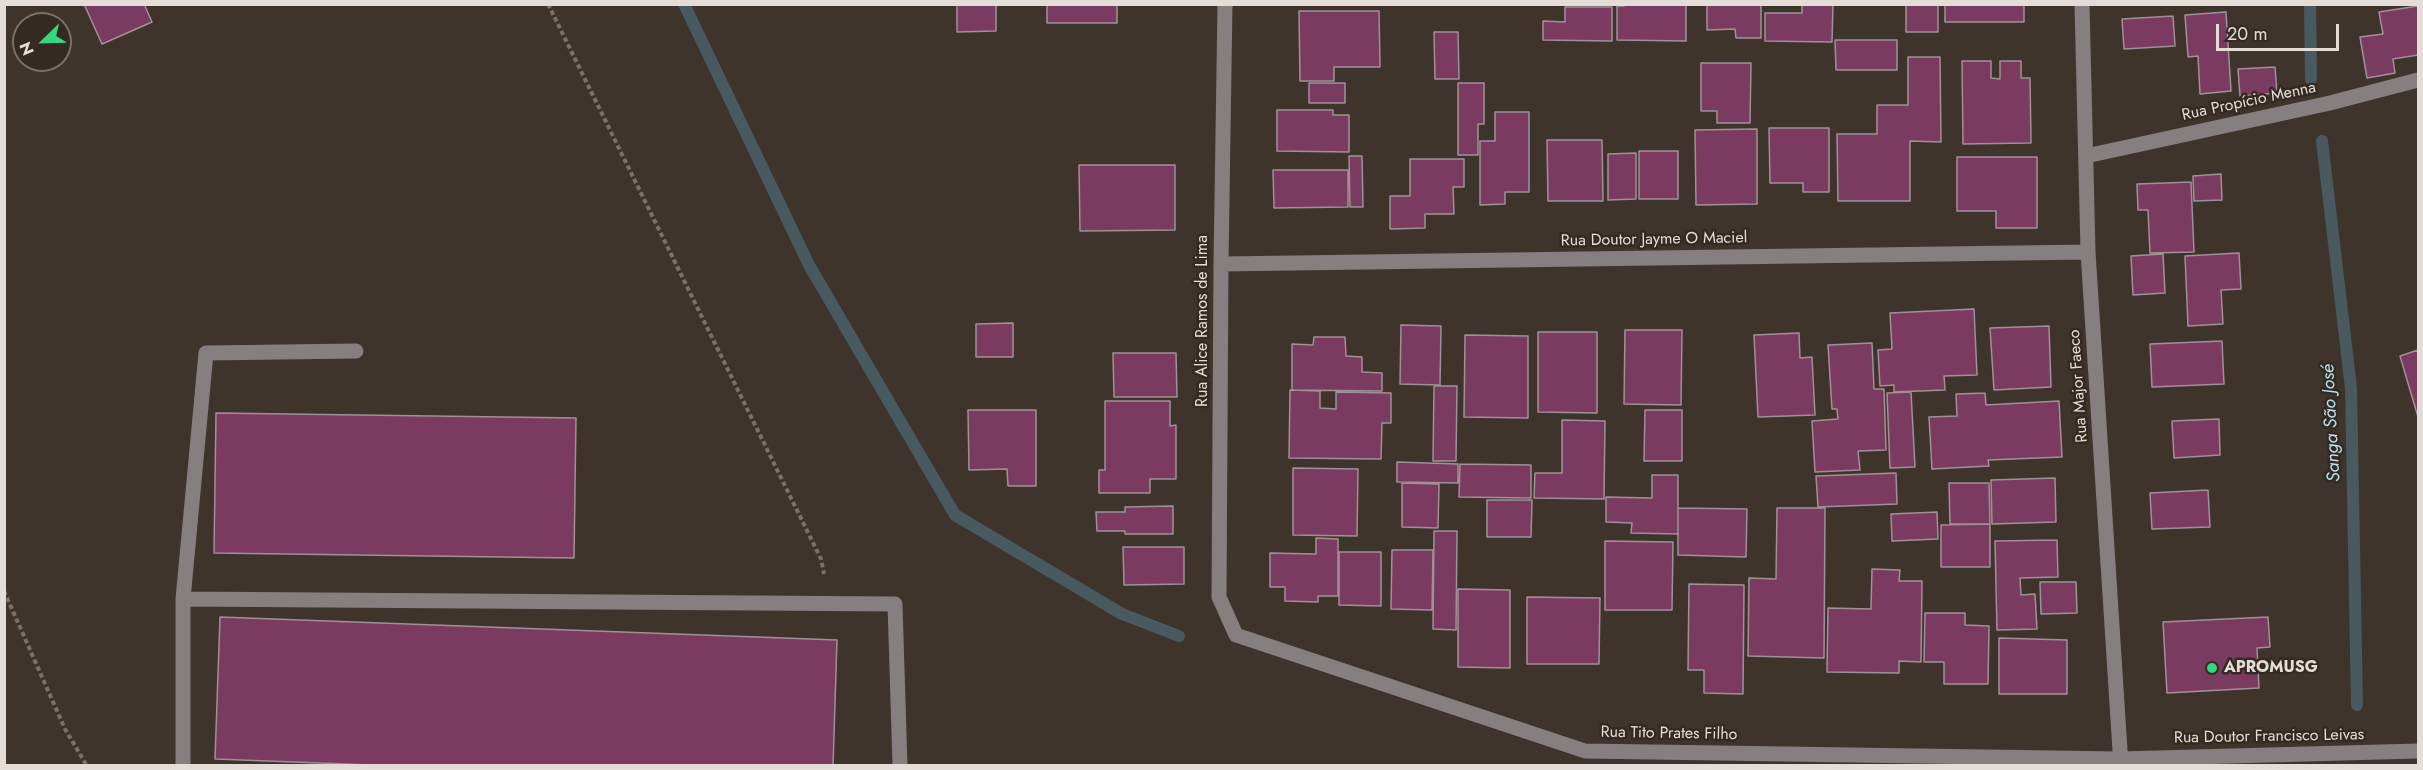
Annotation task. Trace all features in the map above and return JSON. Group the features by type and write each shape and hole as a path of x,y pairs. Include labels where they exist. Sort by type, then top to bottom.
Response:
{"street":[{"name":"Rua Alice Ramos de Lima","path":"1225,4 1219,597 1236,635"},
{"name":"Rua Major Faeco","path":"2082,4 2088,252 2121,762"},
{"name":"Rua Propício Menna","path":"2086,156 2330,103 2418,80"},
{"name":"Rua Doutor Jayme O Maciel","path":"1221,264 2088,252"},
{"path":"183,765 183,599 206,353 356,351"},
{"path":"183,599 895,604 900,765"},
{"name":"Rua Tito Prates Filho","path":"1236,635 1585,751 2121,762"},
{"name":"Rua Doutor Francisco Leivas","path":"2121,762 2418,751"}],"path":[{"path":"548,4 821,559 832,604"},
{"path":"4,591 65,729 87,765"}],"building":[{"path":"84,4 144,4 152,22 102,44"},
{"path":"957,4 996,4 996,31 957,32"},
{"path":"1047,4 1117,4 1117,23 1047,23"},
{"path":"1624,4 1686,4 1686,41 1617,40 1617,6 1624,6"},
{"path":"1707,4 1761,4 1761,38 1736,38 1735,29 1707,30"},
{"path":"1802,4 1833,4 1832,42 1765,41 1765,13 1802,13"},
{"path":"1906,4 1938,4 1938,32 1906,32"},
{"path":"1945,4 2024,4 2024,22 1945,22"},
{"path":"2418,6 2418,55 2393,59 2395,73 2367,78 2360,37 2383,34 2379,12"},
{"path":"1565,7 1612,7 1612,41 1543,40 1543,21 1565,22"},
{"path":"1299,11 1379,11 1380,67 1334,67 1334,81 1300,81"},
{"path":"2226,12 2231,91 2200,94 2198,56 2188,57 2185,15"},
{"path":"2173,16 2175,46 2124,49 2122,19"},
{"path":"1434,32 1458,32 1459,79 1435,79"},
{"path":"1835,40 1897,40 1897,70 1836,70"},
{"path":"1908,57 1940,57 1941,142 1910,141 1910,201 1838,201 1837,134 1877,134 1877,105 1908,105"},
{"path":"1962,61 1991,61 1991,78 2000,79 2000,61 2021,61 2021,78 2030,78 2031,143 1963,144"},
{"path":"1701,63 1751,63 1750,123 1717,123 1717,111 1701,111"},
{"path":"2275,67 2277,93 2240,96 2238,69"},
{"path":"1309,83 1345,83 1345,103 1309,103"},
{"path":"1458,83 1484,83 1484,124 1478,124 1478,155 1458,155"},
{"path":"1277,110 1333,110 1333,115 1349,115 1349,152 1277,151"},
{"path":"1495,112 1529,112 1529,192 1505,192 1505,204 1480,205 1480,141 1495,141"},
{"path":"1769,128 1829,128 1829,192 1803,192 1803,183 1770,183"},
{"path":"1757,129 1757,204 1696,205 1695,130"},
{"path":"1547,140 1602,140 1603,201 1548,201"},
{"path":"1639,151 1678,151 1678,199 1639,199"},
{"path":"1636,153 1636,199 1608,200 1608,154"},
{"path":"1349,156 1362,156 1363,207 1350,207"},
{"path":"1957,157 2037,157 2037,228 1996,228 1996,211 1957,211"},
{"path":"1410,159 1464,159 1464,187 1453,187 1454,214 1425,214 1425,228 1390,229 1390,196 1410,196"},
{"path":"1079,165 1175,165 1175,230 1080,231"},
{"path":"1273,170 1348,170 1348,207 1274,208"},
{"path":"2221,174 2222,200 2194,201 2193,176"},
{"path":"2191,182 2194,252 2150,253 2148,210 2138,210 2137,184"},
{"path":"2239,253 2241,289 2221,290 2223,324 2188,326 2185,256"},
{"path":"2163,254 2165,293 2133,295 2131,256"},
{"path":"1974,309 1977,375 1944,376 1945,390 1894,392 1894,385 1880,386 1878,350 1892,349 1890,313"},
{"path":"1013,323 1013,357 976,357 976,324"},
{"path":"1401,325 1441,326 1440,385 1400,384"},
{"path":"2049,326 2051,387 1994,390 1990,328"},
{"path":"1625,330 1682,330 1681,405 1624,404"},
{"path":"1538,332 1597,332 1597,413 1538,412"},
{"path":"1799,333 1800,358 1812,357 1815,415 1758,417 1754,335"},
{"path":"1465,335 1528,336 1528,418 1464,417"},
{"path":"1314,337 1345,337 1346,356 1362,357 1362,372 1382,373 1382,391 1292,390 1292,344 1313,345"},
{"path":"2222,341 2224,384 2152,387 2150,344"},
{"path":"1872,343 1874,389 1884,389 1886,450 1858,451 1860,470 1815,472 1812,421 1838,419 1837,409 1832,409 1828,345"},
{"path":"2418,350 2418,417 2400,356"},
{"path":"1113,353 1176,353 1177,397 1114,397"},
{"path":"1434,386 1457,386 1456,461 1433,461"},
{"path":"1290,390 1320,391 1320,408 1336,409 1336,392 1391,393 1391,423 1382,423 1381,459 1289,458"},
{"path":"1911,392 1915,467 1890,468 1887,393"},
{"path":"1985,393 1986,405 2059,401 2062,457 1988,460 1989,466 1932,469 1929,417 1957,416 1956,394"},
{"path":"1105,401 1170,401 1170,426 1176,425 1176,479 1150,479 1150,493 1099,493 1099,470 1105,470"},
{"path":"968,410 1036,410 1036,486 1008,486 1007,469 969,470"},
{"path":"1645,410 1682,410 1682,461 1644,461"},
{"path":"216,413 576,418 574,558 214,553"},
{"path":"2219,419 2220,455 2174,458 2172,421"},
{"path":"1562,420 1605,421 1604,499 1534,498 1535,473 1562,473"},
{"path":"1397,462 1458,464 1458,483 1397,482"},
{"path":"1460,464 1531,465 1531,498 1459,497"},
{"path":"1293,468 1358,469 1357,536 1293,535"},
{"path":"1896,473 1897,504 1818,507 1816,476"},
{"path":"1652,475 1678,475 1678,534 1631,533 1632,523 1606,522 1606,497 1652,498"},
{"path":"2055,478 2056,522 1992,524 1991,480"},
{"path":"1402,483 1439,484 1438,528 1402,527"},
{"path":"1949,483 1989,483 1990,524 1950,524"},
{"path":"2208,490 2210,527 2152,529 2150,493"},
{"path":"1487,500 1532,500 1531,537 1487,537"},
{"path":"1173,506 1173,534 1125,534 1125,531 1097,531 1096,512 1125,512 1125,507"},
{"path":"1678,508 1747,509 1746,557 1678,555"},
{"path":"1777,508 1825,508 1824,658 1748,656 1749,578 1776,579"},
{"path":"1937,512 1938,539 1892,541 1891,514"},
{"path":"1990,524 1990,567 1941,567 1941,525"},
{"path":"1434,531 1457,531 1456,630 1433,629"},
{"path":"1316,538 1338,539 1338,596 1318,596 1318,602 1285,601 1285,587 1270,587 1270,553 1316,554"},
{"path":"2057,540 2058,577 2020,578 2021,595 2035,594 2037,629 1997,630 1995,541"},
{"path":"1605,541 1673,542 1672,610 1605,610"},
{"path":"1123,547 1184,547 1184,584 1124,585"},
{"path":"1392,550 1433,550 1432,610 1391,609"},
{"path":"1339,552 1381,552 1381,606 1339,605"},
{"path":"1872,569 1900,570 1899,581 1922,581 1921,662 1899,661 1899,673 1827,672 1828,608 1871,609"},
{"path":"2040,582 2076,582 2077,613 2041,614"},
{"path":"1689,584 1744,585 1743,694 1704,693 1704,670 1688,670"},
{"path":"1458,589 1510,590 1510,668 1458,667"},
{"path":"1527,597 1600,598 1599,664 1527,664"},
{"path":"1925,613 1965,613 1965,625 1989,626 1988,684 1944,684 1944,662 1924,662"},
{"path":"220,617 837,640 833,766 397,766 215,759"},
{"name":"APROMUSG","path":"2268,617 2270,647 2257,648 2259,688 2167,693 2163,622"},
{"path":"1999,638 2067,640 2067,694 1999,694"}],"waterway":[{"path":"684,4 809,265 955,515 1122,614 1179,636"},
{"name":"Sanga São José","path":"2310,4 2311,79"},
{"name":"Sanga São José","path":"2322,141 2351,388 2357,705"}],"place":[{"name":"APROMUSG","path":"2212,668"}]}
